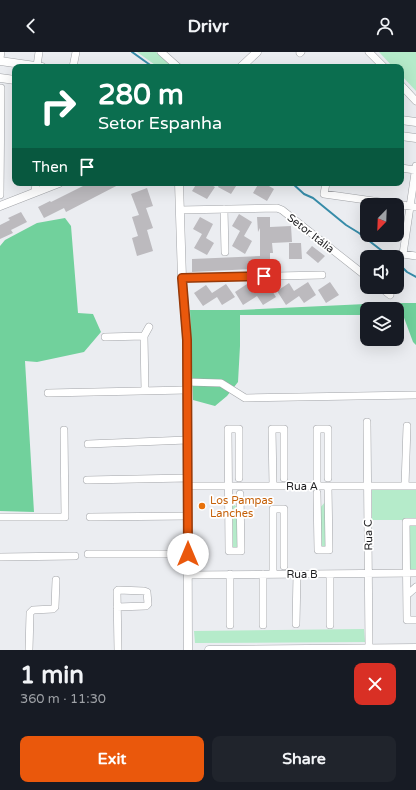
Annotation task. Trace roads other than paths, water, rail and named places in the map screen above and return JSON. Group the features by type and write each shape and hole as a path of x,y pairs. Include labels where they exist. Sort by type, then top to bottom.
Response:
{"main road":[{"path":"244,64 257,52"},
{"path":"0,60 23,64"},
{"path":"0,78 12,80"},
{"path":"404,120 416,122"},
{"path":"404,136 416,138"},
{"path":"0,206 51,186"},
{"path":"179,186 182,278 187,340 188,650"},
{"path":"209,650 369,648 412,649"}],"street":[{"path":"0,60 1,52"},
{"path":"39,52 40,64"},
{"path":"74,64 76,52"},
{"path":"161,52 175,64"},
{"path":"369,52 381,64"},
{"path":"0,195 1,88"},
{"path":"404,88 416,101"},
{"path":"416,166 413,207 403,254 416,256"},
{"path":"404,168 416,170"},
{"path":"35,192 36,186"},
{"path":"325,186 324,194 413,207"},
{"name":"Setor Itália","path":"180,210 272,208 282,210 360,271"},
{"path":"224,209 225,252"},
{"path":"182,278 322,275"},
{"path":"145,391 144,336 149,327"},
{"path":"105,337 144,336"},
{"path":"48,393 145,391 221,383 245,398 416,395"},
{"name":"Rua C","path":"367,422 369,648"},
{"path":"405,486 407,426"},
{"path":"239,478 238,429 228,429 229,551 241,551 240,494"},
{"path":"273,486 272,429 284,429 284,478"},
{"path":"317,429 328,429 328,550 318,550 317,474 317,429"},
{"path":"0,517 65,517 64,430"},
{"path":"88,444 187,440"},
{"path":"273,472 284,464"},
{"path":"317,474 328,464"},
{"path":"229,476 239,468"},
{"name":"Rua A","path":"87,480 187,482 229,486 273,486 317,490 328,482 368,486 416,486"},
{"path":"317,508 328,496"},
{"path":"229,497 240,505"},
{"path":"273,574 273,509 284,509 284,566"},
{"path":"90,517 188,516"},
{"path":"416,522 406,522 407,620 416,620"},
{"path":"273,560 284,551"},
{"path":"88,554 188,554"},
{"path":"0,557 75,556"},
{"name":"Rua B","path":"188,575 416,573"},
{"path":"230,574 230,625"},
{"path":"263,574 263,625"},
{"path":"296,624 297,574"},
{"path":"330,574 330,624"},
{"path":"29,650 30,614 33,610 52,609 55,607 56,580"},
{"path":"407,595 416,587"},
{"path":"117,607 146,606 148,604 147,592 118,590 117,592 117,607 118,650"}],"waterway":[{"path":"132,52 149,64"},
{"path":"295,186 381,250"},
{"path":"404,269 416,277"}],"place":[{"name":"Los Pampas Lanches","path":"202,506"}]}
